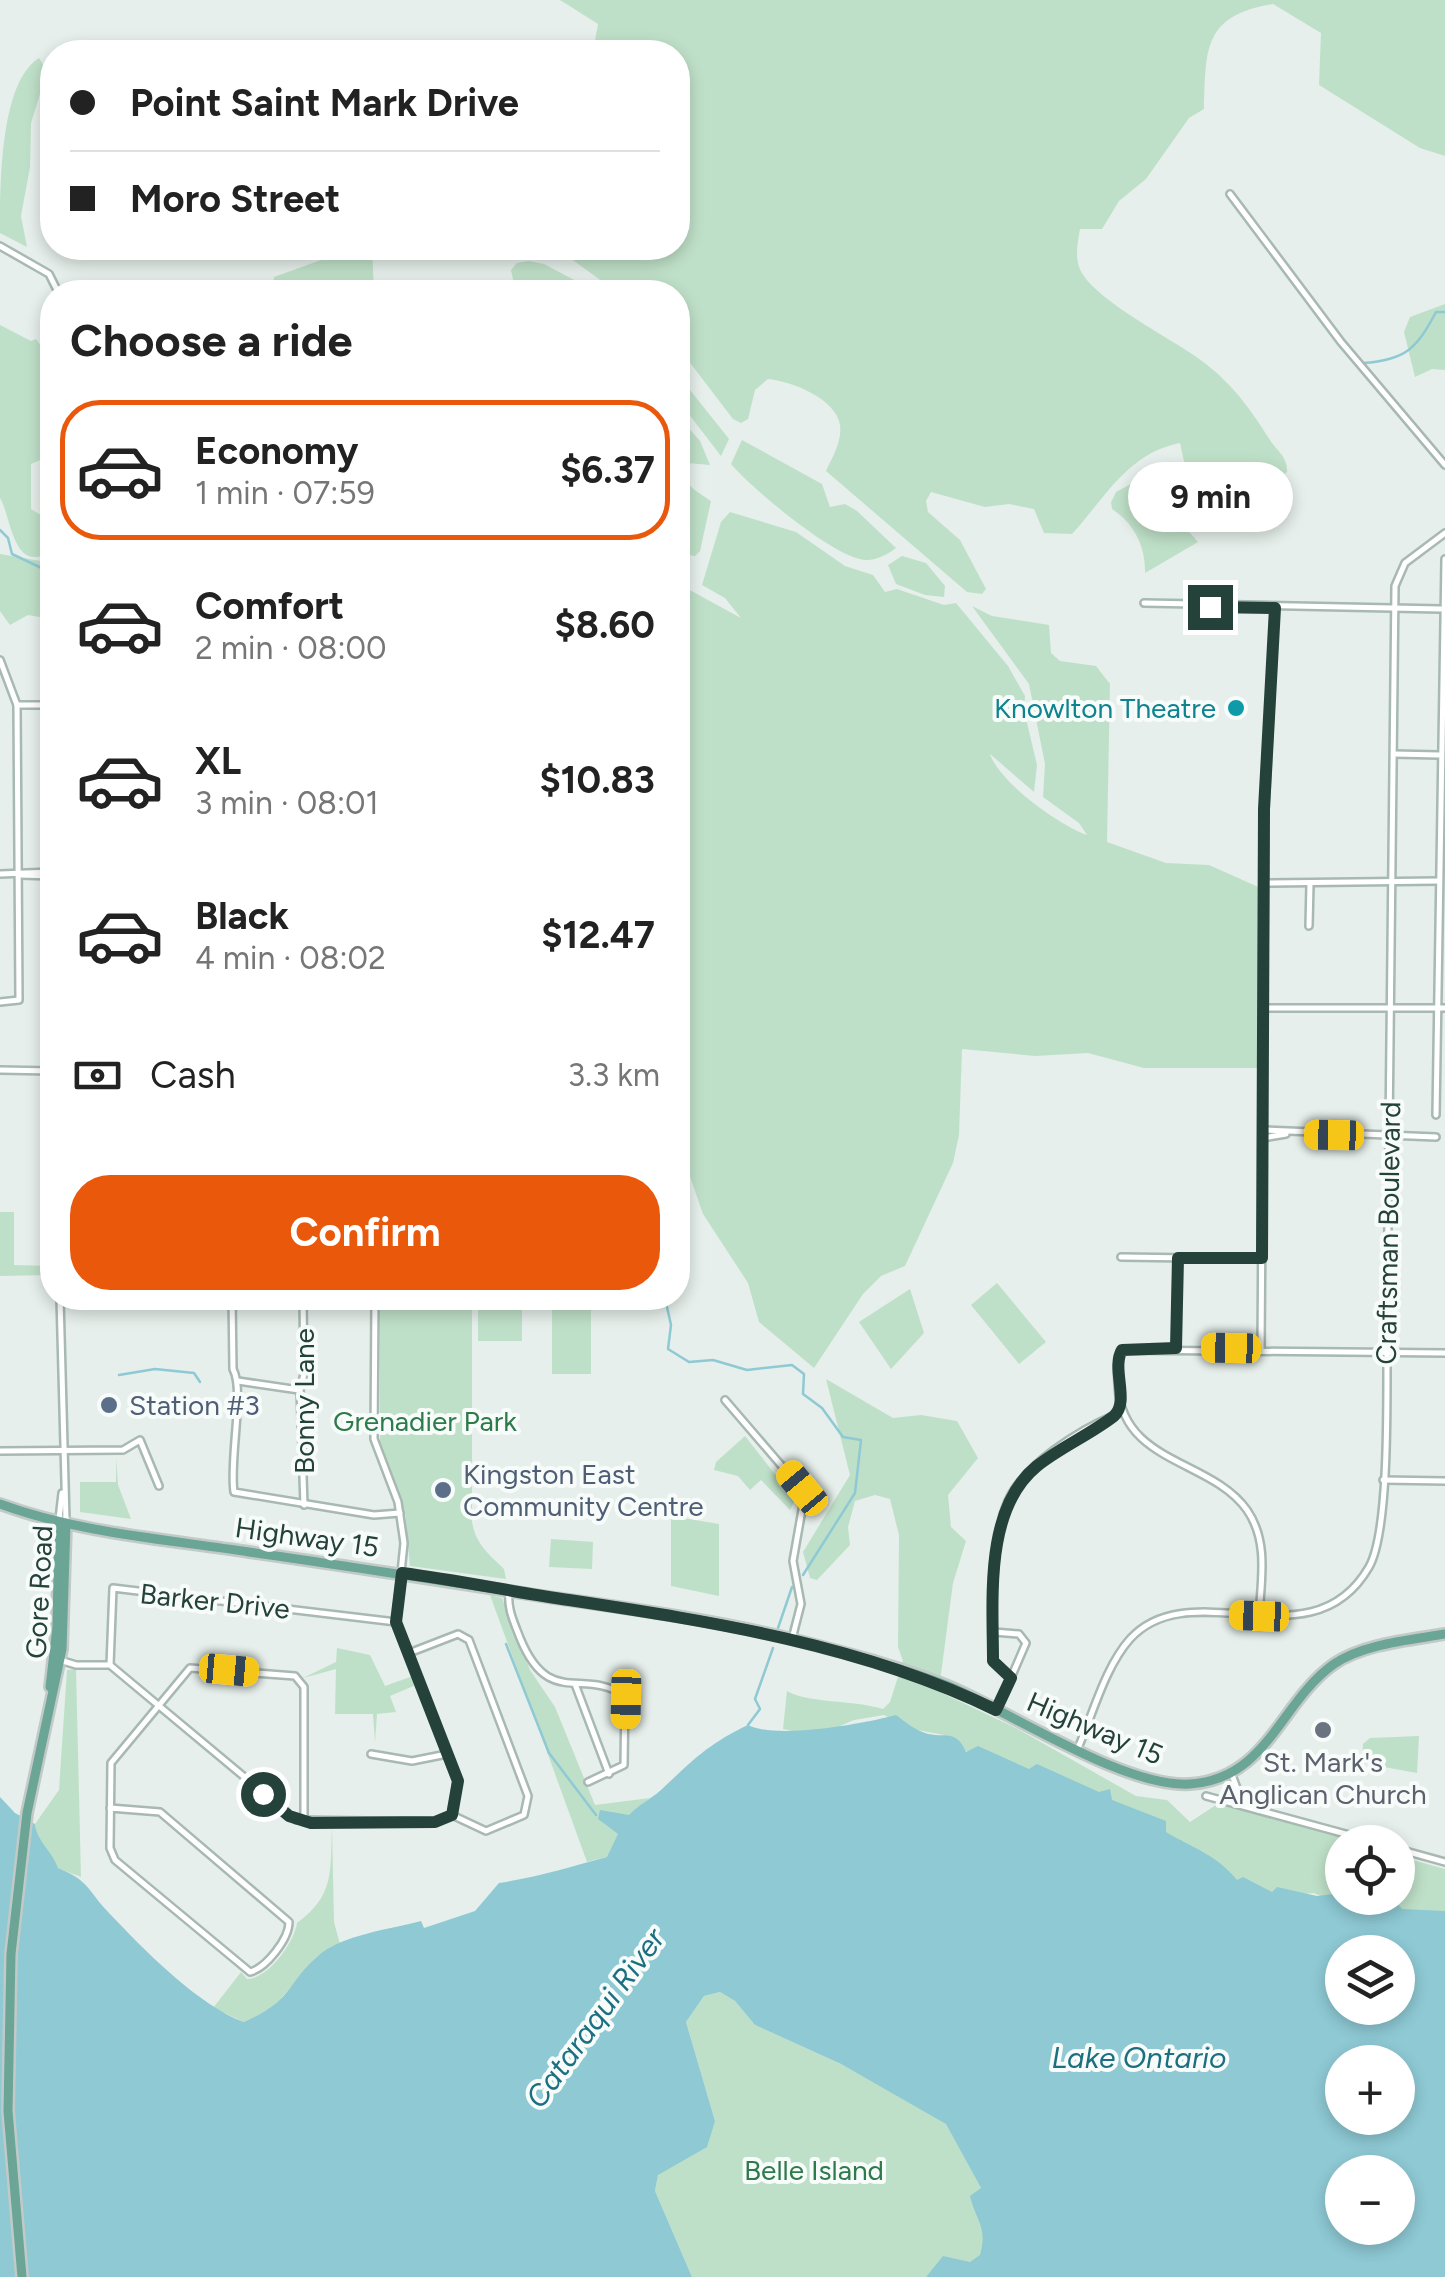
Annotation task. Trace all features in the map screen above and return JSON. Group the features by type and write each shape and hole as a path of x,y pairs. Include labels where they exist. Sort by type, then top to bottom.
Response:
{"main road":[{"name":"Highway 15","path":"4,1505 95,1528 695,1619 792,1640 947,1686 1157,1781 1192,1784 1231,1772 1268,1744 1307,1688 1338,1662 1355,1653 1445,1634"},
{"name":"Gore Road","path":"22,2277 12,2180 8,2041 13,1921 28,1812 60,1660 62,1522"},
{"name":"Gore Road","path":"51,1695 62,1522"}],"street":[{"path":"1230,194 1341,342 1445,465"},
{"path":"0,246 53,280"},
{"name":"Craftsman Boulevard","path":"1078,1748 1120,1654 1146,1626 1178,1614 1259,1616 1311,1612 1354,1587 1378,1548 1386,1351 1395,608 1401,568 1445,533"},
{"path":"1436,1115 1441,1008 1438,881 1445,559"},
{"path":"1144,603 1441,609"},
{"path":"1261,1349 1264,882 1275,608"},
{"path":"0,660 17,705 19,1000 0,1002"},
{"path":"17,705 40,704"},
{"path":"1394,754 1440,754"},
{"path":"0,874 40,874"},
{"path":"1264,882 1438,881"},
{"path":"1309,926 1310,884"},
{"path":"1264,1008 1441,1008"},
{"path":"0,1070 40,1071"},
{"path":"1264,1134 1436,1137"},
{"path":"1121,1257 1262,1258"},
{"path":"1176,1348 1178,1258"},
{"name":"Gore Road","path":"60,1310 62,1522"},
{"path":"232,1310 232,1369 238,1381 234,1492 374,1515 400,1513"},
{"name":"Bonny Lane","path":"303,1310 304,1374 300,1390 304,1505"},
{"path":"375,1310 374,1439 400,1513 402,1573 396,1622 458,1781 452,1815"},
{"path":"1259,1616 1260,1537 1246,1508 1222,1486 1148,1445 1126,1419 1117,1365 1122,1350 1445,1353"},
{"path":"238,1381 300,1390"},
{"path":"725,1400 805,1493 793,1562 802,1604 792,1640"},
{"path":"1011,1678 993,1661 999,1532 1014,1489 1065,1445 1115,1416 1121,1404"},
{"path":"1115,1416 1126,1419"},
{"path":"0,1451 123,1450 140,1440 159,1486"},
{"path":"1383,1480 1445,1481"},
{"name":"Barker Drive","path":"110,1665 110,1594 116,1587 396,1622"},
{"path":"509,1591 510,1613 528,1658 548,1678 620,1691 626,1699 624,1765 588,1782"},
{"path":"994,1632 1019,1634 1026,1643 996,1710"},
{"path":"60,1660 76,1665 110,1665 289,1816 304,1822 435,1822 452,1815 486,1830 524,1815 528,1796 469,1640 458,1634 408,1654"},
{"path":"110,1808 160,1812 290,1922 287,1935 261,1968 244,1970 116,1860 110,1848 110,1808 111,1764 190,1668 300,1679 304,1687 304,1822"},
{"path":"575,1684 609,1774"},
{"path":"371,1754 412,1761 447,1754"},
{"path":"1231,1772 1244,1804"},
{"path":"1206,1796 1325,1828"},
{"path":"1415,1854 1445,1862"}],"green space":[{"path":"560,0 1445,0 1445,156 1420,148 1319,85 1321,33 1273,4 1250,9 1221,26 1208,52 1204,109 1189,118 1146,179 1119,201 1102,229 1080,229 1078,262 1087,280 1100,293 1225,381 1282,454 1287,472 1273,481 1249,474 1232,502 1213,511 1192,498 1180,443 1162,448 1132,467 1072,534 1044,533 1034,509 1009,504 985,507 931,492 926,501 928,512 960,540 986,589 982,594 967,592 826,471 838,443 840,425 837,415 821,399 799,387 768,379 755,390 748,419 741,423 733,419 690,363 690,280 600,280 573,260 690,260 690,40 595,40 598,24"},
{"path":"39,58 40,94 31,123 30,167 21,216 27,247 0,233 5,136 16,89 26,70"},
{"path":"321,260 373,260 373,280 274,280"},
{"path":"517,263 544,264 574,280 513,280 511,270"},
{"path":"1445,304 1445,370 1432,369 1415,377 1404,332 1410,317"},
{"path":"0,325 31,341 36,339 40,345 40,460 31,464 31,509 40,515 40,556 29,556 21,550 0,498"},
{"path":"690,390 729,439 721,456 690,416"},
{"path":"690,430 700,441 710,465 690,463"},
{"path":"742,440 822,484 830,507 845,504 857,511 896,548 867,560 817,537 731,464"},
{"path":"1153,472 1177,518 1198,542 1145,573 1137,536 1112,509 1111,502 1116,492"},
{"path":"690,485 711,501 700,551 690,555"},
{"path":"730,512 796,532 845,566 873,575 885,592 897,589 944,605 956,603 1008,666 1025,696 1024,710 1037,765 1034,792 990,754 996,765 1032,802 1087,835 1079,823 1043,797 1045,764 1029,684 972,606 992,616 1049,625 1051,653 1060,661 1096,666 1110,684 1107,842 1166,863 1209,865 1265,890 1261,1068 1144,1068 1088,1053 1035,1056 962,1049 959,1135 953,1163 905,1266 881,1276 863,1294 814,1368 759,1322 748,1283 703,1214 690,1177 690,590 741,618 725,598 702,585 721,522"},
{"path":"0,554 40,561 40,617 28,615 10,625 0,611"},
{"path":"902,556 926,563 945,586 944,597 925,595 896,584 888,565"},
{"path":"0,1212 14,1212 14,1265 40,1266 40,1275 0,1276"},
{"path":"997,1283 1046,1342 1019,1364 971,1305"},
{"path":"910,1289 924,1333 891,1369 859,1322"},
{"name":"Grenadier Park","path":"380,1310 472,1310 472,1522 480,1543 504,1569 506,1579 410,1566 405,1512 380,1449"},
{"path":"478,1310 522,1310 522,1341 478,1341"},
{"path":"552,1310 591,1310 591,1374 552,1374"},
{"path":"826,1379 893,1418 921,1415 957,1421 978,1458 948,1495 951,1527 966,1541 953,1583 939,1689 942,1693 1016,1728 1136,1796 1167,1800 1190,1822 1219,1803 1325,1833 1325,1898 1314,1893 1262,1898 983,1756 959,1749 944,1735 912,1729 884,1715 854,1720 817,1736 783,1729 787,1691 806,1698 883,1709 890,1702 903,1661 898,1647 899,1535 890,1499 875,1495 855,1501 848,1527 850,1545 817,1580 810,1578 803,1552 850,1475"},
{"path":"745,1436 795,1500 790,1510 761,1480 750,1490 738,1476 714,1470 716,1462"},
{"path":"116,1458 118,1485 131,1519 80,1512 80,1482 116,1482"},
{"path":"671,1516 719,1524 719,1596 671,1586"},
{"path":"551,1539 593,1542 592,1569 549,1567"},
{"path":"490,1595 502,1598 530,1670 555,1707 595,1805 650,1798 629,1815 625,1844 607,1857 587,1862"},
{"path":"337,1648 370,1655 385,1686 413,1676 416,1685 390,1696 396,1712 377,1714 375,1742 373,1714 335,1714 336,1669 303,1678 336,1662"},
{"path":"76,1669 81,1877 57,1868 35,1824 59,1790 67,1670"},
{"path":"1419,1736 1417,1773 1362,1763 1363,1744 1370,1738"},
{"path":"332,1827 334,1922 340,1944 318,1956 268,2013 244,2022 213,2008 241,1972 247,1979 271,1967 285,1950 297,1923 318,1903 328,1881"},
{"path":"1415,1861 1445,1869 1445,1929 1421,1912 1415,1912"},
{"name":"Belle Island","path":"720,1992 735,2001 755,2025 841,2064 946,2123 981,2188 984,2227 993,2254 926,2277 692,2277 655,2191 658,2175 715,2121 686,2022 704,1996"}],"water":[{"name":"Lake Ontario","path":"896,1715 921,1732 954,1737 966,1752 978,1746 1029,1769 1037,1764 1099,1792 1110,1789 1112,1800 1166,1821 1166,1832 1213,1858 1237,1880 1243,1877 1272,1892 1277,1887 1325,1895 1325,1915 1445,1911 1445,2277 926,2277 943,2256 970,2262 980,2255 982,2245 982,2231 970,2196 981,2188 946,2124 841,2064 755,2025 735,2001 720,1992 704,1996 686,2022 715,2121 707,2147 658,2175 655,2191 692,2277 0,2277 0,1797 15,1813 35,1824 58,1868 82,1882 155,1959 209,2004 244,2022 272,2007 318,1956 340,1943 421,1921 424,1928 475,1911 499,1883 607,1857 618,1834 598,1819 600,1810 629,1815 701,1753 748,1725 779,1731 844,1726"}],"waterway":[{"path":"1363,363 1400,355 1423,335 1436,312 1445,312"},
{"path":"0,530 8,538 12,554 40,567"},
{"path":"668,1310 671,1325 668,1349 689,1362 713,1360 747,1370 792,1365 804,1374 803,1394 822,1408 843,1437 861,1440 855,1493 803,1575"},
{"path":"119,1375 155,1369 194,1373 200,1382"},
{"path":"778,1628 792,1587"},
{"path":"506,1644 549,1753 596,1815"},
{"path":"748,1725 760,1709 755,1699 773,1648"}],"place":[{"name":"Knowlton Theatre","path":"1236,708"},
{"name":"Station #3","path":"109,1405"},
{"name":"Kingston East Community Centre","path":"443,1490"},
{"name":"St. Mark's Anglican Church","path":"1323,1730"}],"route":[{"path":"263,1794 289,1816 311,1823 435,1822 452,1815 458,1781 396,1622 402,1573 722,1624 792,1640 947,1686 996,1710 1011,1678 993,1661 999,1532 1014,1489 1065,1445 1115,1416 1121,1404 1117,1365 1122,1350 1176,1348 1178,1258 1262,1258 1264,809 1275,608 1210,607"}],"water label":[{"name":"Cataraqui River","path":"595,2018"}]}
